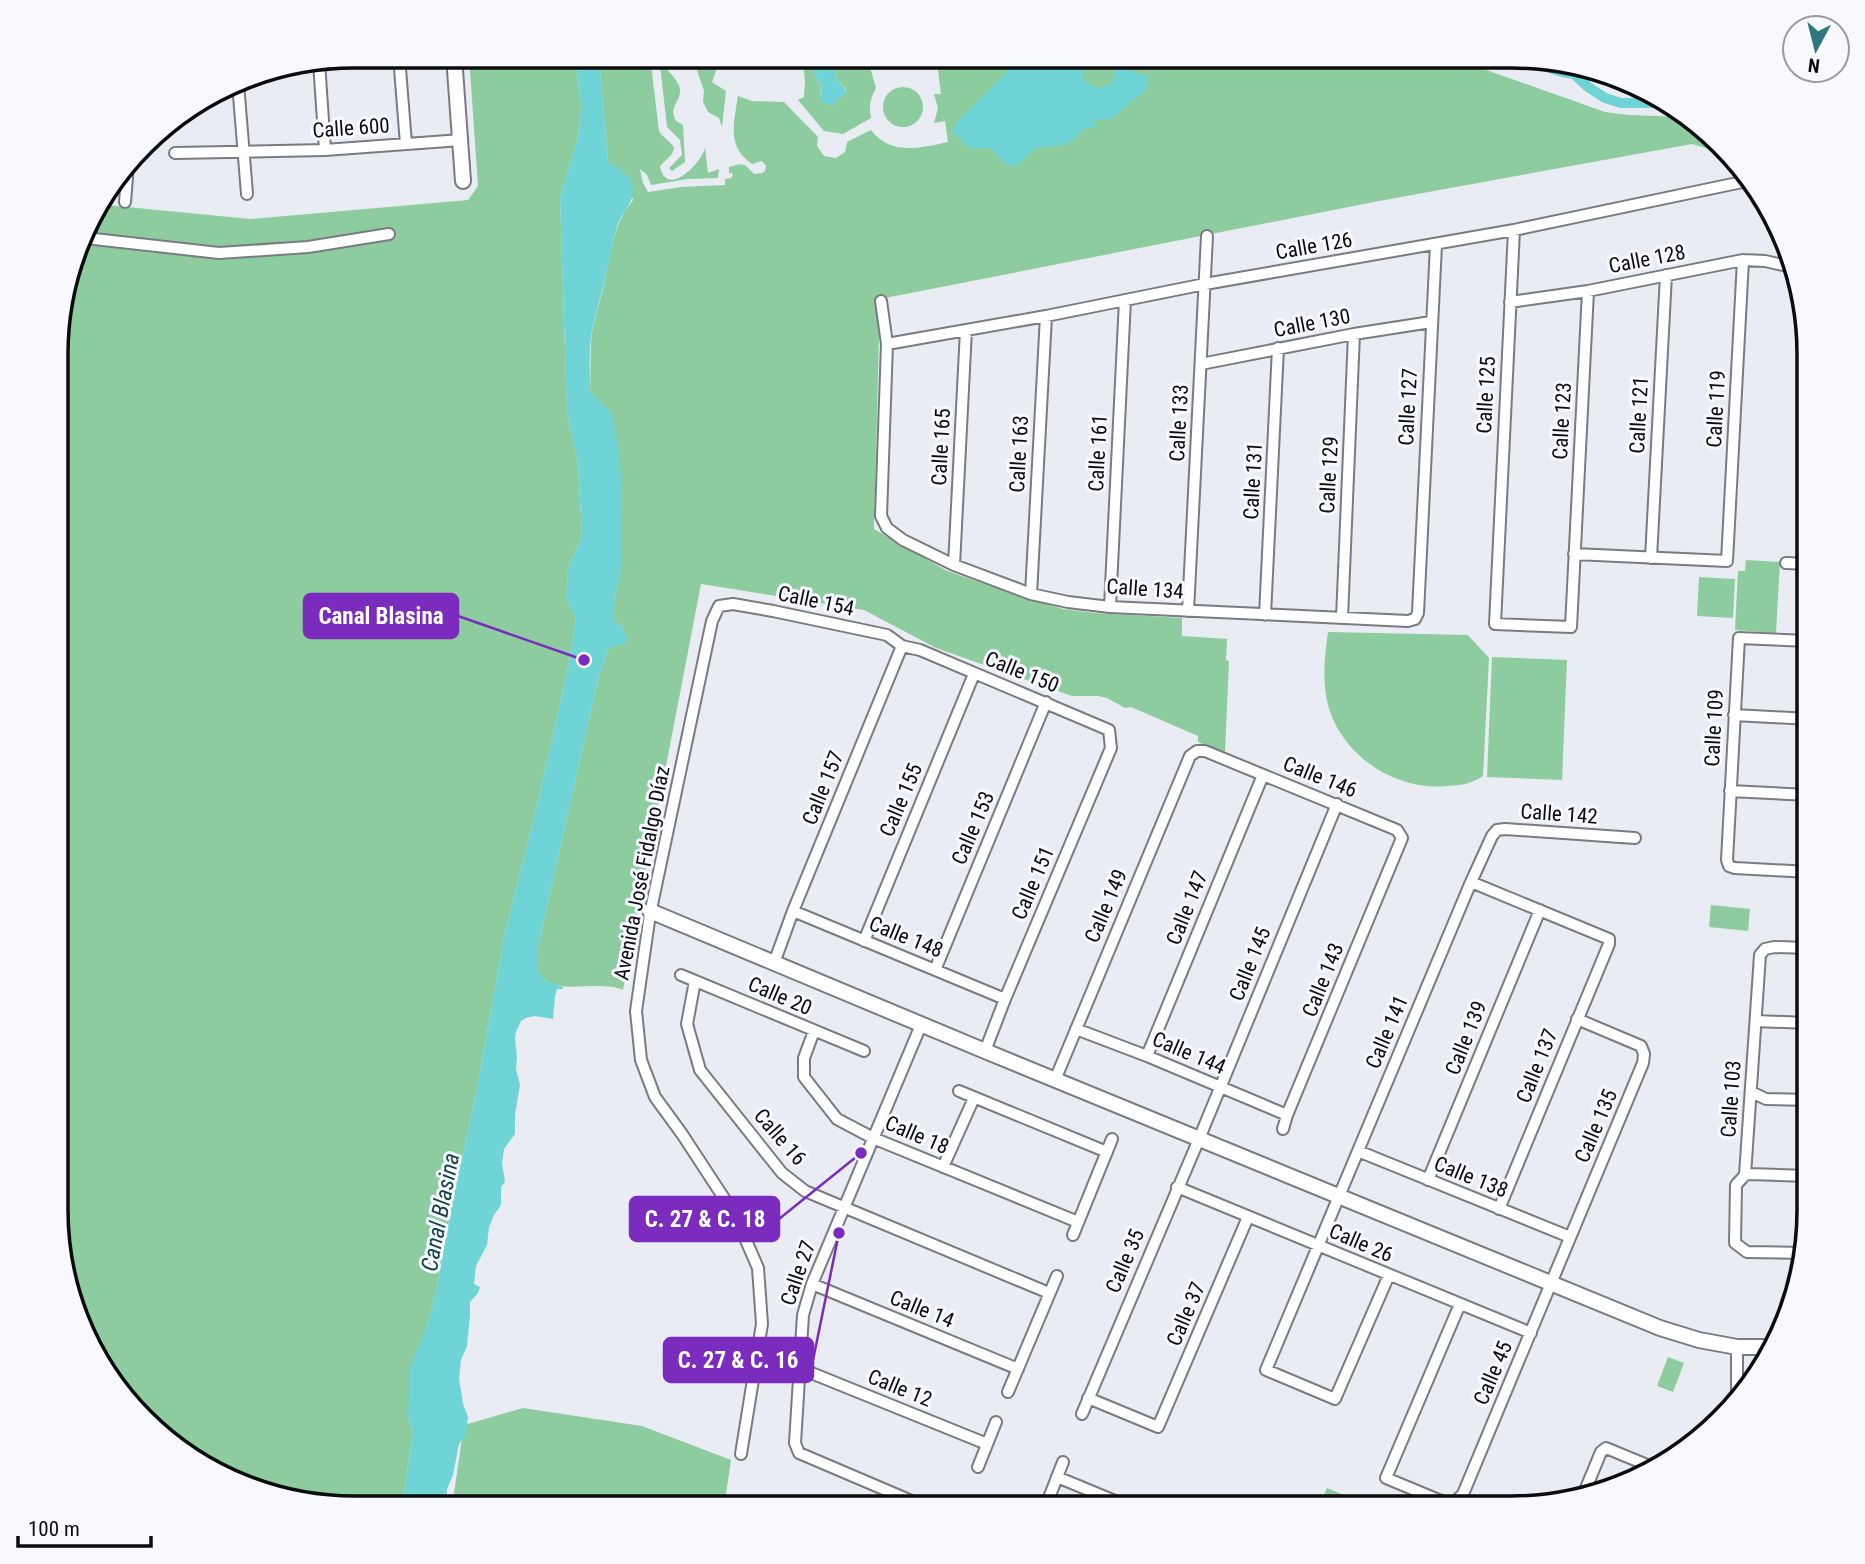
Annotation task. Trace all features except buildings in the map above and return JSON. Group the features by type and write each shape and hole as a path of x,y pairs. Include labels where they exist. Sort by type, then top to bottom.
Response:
{"street":[{"path":"400,68 406,144"},
{"path":"455,68 463,181"},
{"path":"320,71 325,150"},
{"path":"239,92 247,194"},
{"name":"Calle 600","path":"175,153 325,150 461,140"},
{"path":"125,202 127,180"},
{"name":"Calle 126","path":"887,344 1205,284 1436,245 1740,183"},
{"name":"Calle 125","path":"1498,562 1514,230"},
{"path":"92,239 219,253 308,247 388,234"},
{"name":"Calle 133","path":"1188,611 1207,236"},
{"name":"Calle 127","path":"1419,571 1436,245"},
{"name":"Calle 128","path":"1510,302 1588,291 1743,260 1783,265"},
{"name":"Calle 119","path":"1651,558 1727,561 1743,260"},
{"name":"Calle 121","path":"1651,558 1666,275"},
{"name":"Calle 123","path":"1498,562 1495,624 1571,628 1588,291"},
{"name":"Calle 161","path":"1110,607 1125,300"},
{"path":"881,301 887,344"},
{"name":"Calle 163","path":"1031,594 1046,316"},
{"name":"Calle 130","path":"1201,364 1431,322"},
{"name":"Calle 165","path":"954,565 966,330"},
{"name":"Calle 129","path":"1342,618 1354,334"},
{"name":"Calle 134","path":"887,344 881,516 887,528 903,540 954,565 1031,594 1068,602 1110,607 1408,621 1415,619 1418,613 1419,571"},
{"name":"Calle 131","path":"1265,615 1278,348"},
{"path":"1574,554 1651,558"},
{"path":"1786,563 1797,564"},
{"name":"Calle 154","path":"719,606 733,604 887,635 902,646"},
{"name":"Avenida José Fidalgo Díaz","path":"719,606 712,621 650,911 636,1012 641,1060 655,1097 736,1215 758,1268 762,1324 741,1454"},
{"name":"Calle 109","path":"1797,640 1739,638 1727,860 1729,866 1735,868 1797,871"},
{"name":"Calle 150","path":"902,646 919,650 1109,730"},
{"name":"Calle 157","path":"774,963 902,646"},
{"name":"Calle 155","path":"864,940 974,674"},
{"name":"Calle 153","path":"935,970 1046,702"},
{"path":"1734,715 1797,718"},
{"name":"Calle 151","path":"985,1051 1111,748 1109,730"},
{"name":"Calle 146","path":"1197,751 1205,751 1397,830 1402,838 1393,860"},
{"name":"Calle 149","path":"1055,1080 1190,756 1197,751"},
{"name":"Calle 147","path":"1147,1056 1263,775"},
{"path":"1730,791 1797,794"},
{"name":"Calle 145","path":"1199,1139 1337,804"},
{"name":"Calle 142","path":"1471,882 1497,830 1635,838"},
{"name":"Calle 143","path":"1283,1129 1393,860"},
{"path":"1471,882 1540,911"},
{"name":"Calle 141","path":"1389,1275 1335,1399 1266,1370 1471,882"},
{"path":"650,911 1660,1328 1699,1340 1737,1347 1762,1347"},
{"name":"Calle 148","path":"793,911 1005,999"},
{"name":"Calle 137","path":"1499,1209 1609,944 1609,939 1540,911"},
{"name":"Calle 139","path":"1429,1180 1540,911"},
{"name":"Calle 103","path":"1793,1253 1747,1252 1735,1243 1736,1185 1745,1175 1760,955 1765,949 1774,947 1797,948"},
{"name":"Calle 20","path":"681,975 864,1051"},
{"name":"Calle 16","path":"695,981 687,1024 700,1070 782,1173 805,1191 1049,1293"},
{"name":"Calle 135","path":"1551,1284 1643,1063 1644,1054 1641,1046 1577,1019"},
{"path":"1756,1021 1797,1023"},
{"name":"Calle 27","path":"900,1496 799,1453 795,1443 803,1314 812,1284 921,1025"},
{"name":"Calle 144","path":"1076,1029 1287,1115"},
{"name":"Calle 18","path":"814,1031 804,1058 804,1077 837,1119 873,1138 1078,1222"},
{"path":"959,1091 1107,1152"},
{"path":"1751,1092 1766,1099 1797,1100"},
{"path":"943,1167 974,1097"},
{"path":"1073,1235 1112,1139"},
{"name":"Calle 35","path":"1082,1414 1199,1139"},
{"name":"Calle 138","path":"1358,1151 1570,1237"},
{"path":"1745,1175 1797,1175"},
{"name":"Calle 26","path":"1177,1186 1531,1333"},
{"name":"Calle 37","path":"1088,1398 1158,1427 1248,1217"},
{"path":"1009,1392 1057,1276"},
{"name":"Calle 14","path":"812,1284 1018,1369"},
{"name":"Calle 45","path":"1462,1496 1551,1284"},
{"name":"Calle 45","path":"1429,1496 1386,1478 1460,1304"},
{"path":"1737,1347 1737,1385"},
{"name":"Calle 12","path":"799,1368 987,1444"},
{"path":"978,1467 996,1422"},
{"path":"1587,1485 1601,1452 1606,1448 1643,1463"},
{"path":"1050,1496 1063,1462"},
{"path":"1057,1476 1103,1496"}],"green space":[{"path":"470,68 576,68 581,106 578,138 560,197 567,413 578,464 582,536 568,570 566,598 576,619 567,673 505,933 477,1089 408,1417 413,1432 404,1496 316,1493 262,1481 227,1466 195,1448 152,1412 127,1384 106,1353 83,1302 74,1266 68,1210 68,354 71,316 83,262 110,205 250,219 468,200 478,186"},
{"path":"600,68 651,68 659,131 674,148 672,154 660,166 663,175 676,179 683,175 697,162 705,148 708,173 719,169 718,178 688,179 651,185 647,175 640,169 648,192 725,185 725,179 733,175 729,173 729,167 741,164 754,174 765,171 766,166 762,161 752,164 738,150 735,142 734,125 738,96 752,101 784,102 818,137 817,146 824,156 836,158 845,152 847,142 871,130 888,144 897,147 917,148 948,142 945,121 934,123 938,108 934,94 941,94 938,68 1482,68 1605,112 1671,117 1710,149 1692,144 1379,201 880,299 874,529 947,571 1029,599 1063,609 1094,613 1182,618 1182,636 1227,639 1226,660 1229,661 1225,753 1198,742 1198,736 1131,707 1125,708 1107,698 1072,696 936,648 864,610 701,584 623,990 604,986 562,986 545,980 538,972 538,947 599,675 609,648 623,628 614,622 614,603 621,567 612,414 590,391 591,342 612,244 620,221 633,200 625,174 608,162"},
{"path":"660,68 666,68 680,89 673,112 676,121 683,125 685,162 672,171 669,168 682,155 680,140 667,127"},
{"path":"717,68 712,82 726,91 722,127 719,118 708,112 703,102 704,91 697,70"},
{"path":"803,68 809,68 821,84 820,98 832,105 847,91 837,79 834,68 870,68 876,88 870,103 871,118 843,134 824,131 798,100 804,97"},
{"path":"903,87 911,88 917,93 922,99 922,115 917,121 911,126 903,127 895,126 889,121 884,115 883,107 884,99 889,93 895,88"},
{"path":"1746,560 1780,562 1776,633 1735,630 1738,571 1745,571"},
{"path":"1699,577 1735,579 1733,618 1697,616"},
{"path":"1328,632 1468,635 1489,658 1483,776 1462,785 1412,784 1379,770 1364,760 1340,733 1326,696 1324,675"},
{"path":"1492,657 1567,660 1562,780 1487,777"},
{"path":"1711,905 1750,909 1748,931 1709,927"},
{"path":"1668,1357 1684,1363 1673,1392 1657,1386"},
{"path":"523,1408 642,1426 731,1460 726,1496 454,1496 464,1425"},
{"path":"1327,1488 1346,1496 1323,1496"}],"water":[{"path":"576,68 600,68 608,162 627,176 633,188 632,198 619,222 614,239 590,344 590,391 612,414 618,447 622,489 621,567 614,603 614,622 623,628 628,640 624,644 609,648 599,675 538,947 538,972 546,981 563,989 557,989 553,1019 535,1016 526,1018 521,1021 516,1032 516,1069 520,1085 515,1134 504,1149 502,1163 505,1182 501,1187 501,1205 489,1227 487,1245 476,1266 474,1284 480,1287 470,1302 467,1346 461,1360 459,1378 468,1417 466,1435 459,1444 447,1496 404,1496 413,1432 408,1417 409,1369 427,1325 436,1292 505,933 567,673 576,619 566,598 568,570 582,536 578,464 567,413 560,197 578,138 581,106"},
{"path":"834,68 837,79 847,92 832,105 824,104 820,98 821,84 809,69"},
{"path":"1010,68 1084,68 1083,80 1097,88 1111,85 1116,68 1119,68 1147,76 1148,88 1111,119 1091,120 1097,124 1096,127 1085,128 1063,145 1036,148 1015,167 1003,162 990,148 969,148 952,131 956,123"}],"waterway":[{"path":"1576,76 1605,98 1621,103 1648,103"}],"place":[{"name":"Canal Blasina","path":"584,660"},
{"name":"C. 27 & C. 18","path":"861,1153"},
{"name":"C. 27 & C. 16","path":"839,1233"}]}
